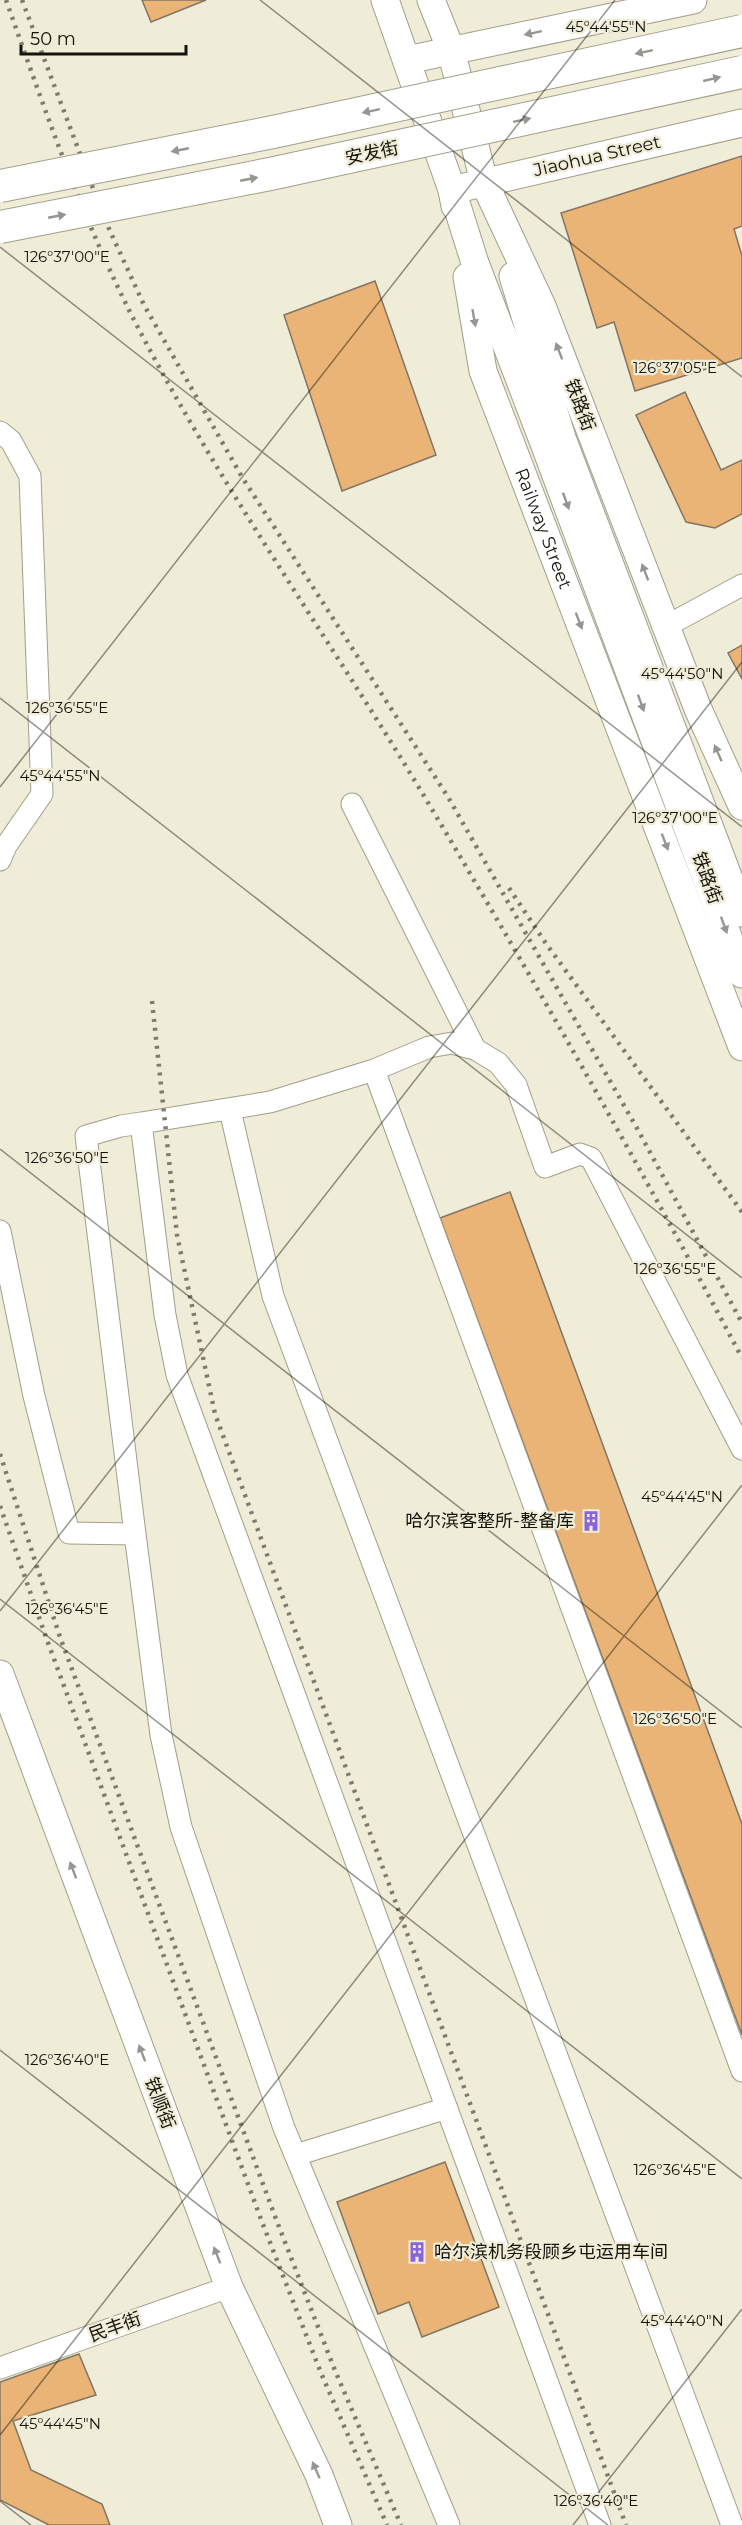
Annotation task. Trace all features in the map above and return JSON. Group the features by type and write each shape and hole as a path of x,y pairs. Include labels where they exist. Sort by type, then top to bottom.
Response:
{"highway":[{"path":"0,186 273,132 742,31"},
{"name":"安发街","path":"0,227 270,174 742,72"}],"main road":[{"name":"Railway Street","path":"386,0 452,190 483,371 742,1047"},
{"name":"铁路街","path":"431,0 451,50 484,182 542,306 698,709 742,806"},
{"path":"407,60 693,0"},
{"name":"Jiaohua Street","path":"452,190 742,123"},
{"path":"484,182 554,442"},
{"path":"452,190 474,263 554,442 742,913"},
{"name":"铁路街","path":"554,442 742,974"},
{"name":"铁顺街","path":"0,1674 229,2287 319,2475 338,2525"}],"street":[{"path":"0,432 11,441 30,476 42,794 6,846 0,860"},
{"path":"672,623 742,585"},
{"path":"352,804 475,1049"},
{"path":"449,2525 296,2156 181,1827 161,1735 86,1136 121,1126 270,1102 374,1070 429,1047 452,1043 475,1049 498,1063 516,1085 545,1167 580,1154 591,1158 742,1449"},
{"path":"374,1070 742,2071"},
{"path":"230,1110 273,1296 732,2525"},
{"path":"141,1123 165,1315 177,1375 600,2525"},
{"path":"0,1231 34,1396 69,1533 135,1534"},
{"path":"296,2156 447,2108"},
{"name":"民丰街","path":"0,2368 229,2287"}],"building":[{"path":"142,0 206,0 151,22"},
{"path":"742,156 742,226 734,229 742,256 742,358 635,391 614,322 597,328 561,213"},
{"path":"375,281 436,455 342,491 284,315"},
{"path":"685,392 721,470 742,460 742,514 715,528 686,522 636,415"},
{"path":"742,645 742,679 728,653"},
{"name":"哈尔滨客整所-整备库","path":"510,1192 742,1824 742,2035 440,1218"},
{"name":"哈尔滨机务段顾乡屯运用车间","path":"445,2162 499,2307 422,2337 409,2302 378,2314 337,2202"},
{"path":"79,2354 96,2395 13,2421 31,2470 102,2504 110,2525 49,2525 0,2500 0,2382"}],"railway":[{"path":"6,0 64,161 133,318 242,508 398,754 476,883 631,1153 742,1358"},
{"path":"22,0 105,220 144,305 242,477 448,797 638,1130 742,1323"},
{"path":"509,888 547,945 742,1212"},
{"path":"152,1001 177,1235 215,1414 626,2525"},
{"path":"0,1454 60,1637 276,2219 334,2368 401,2525"},
{"path":"0,1506 47,1640 262,2222 321,2373 387,2525"}],"place":[{"name":"哈尔滨客整所-整备库","path":"591,1521"},
{"name":"哈尔滨机务段顾乡屯运用车间","path":"417,2252"}]}
